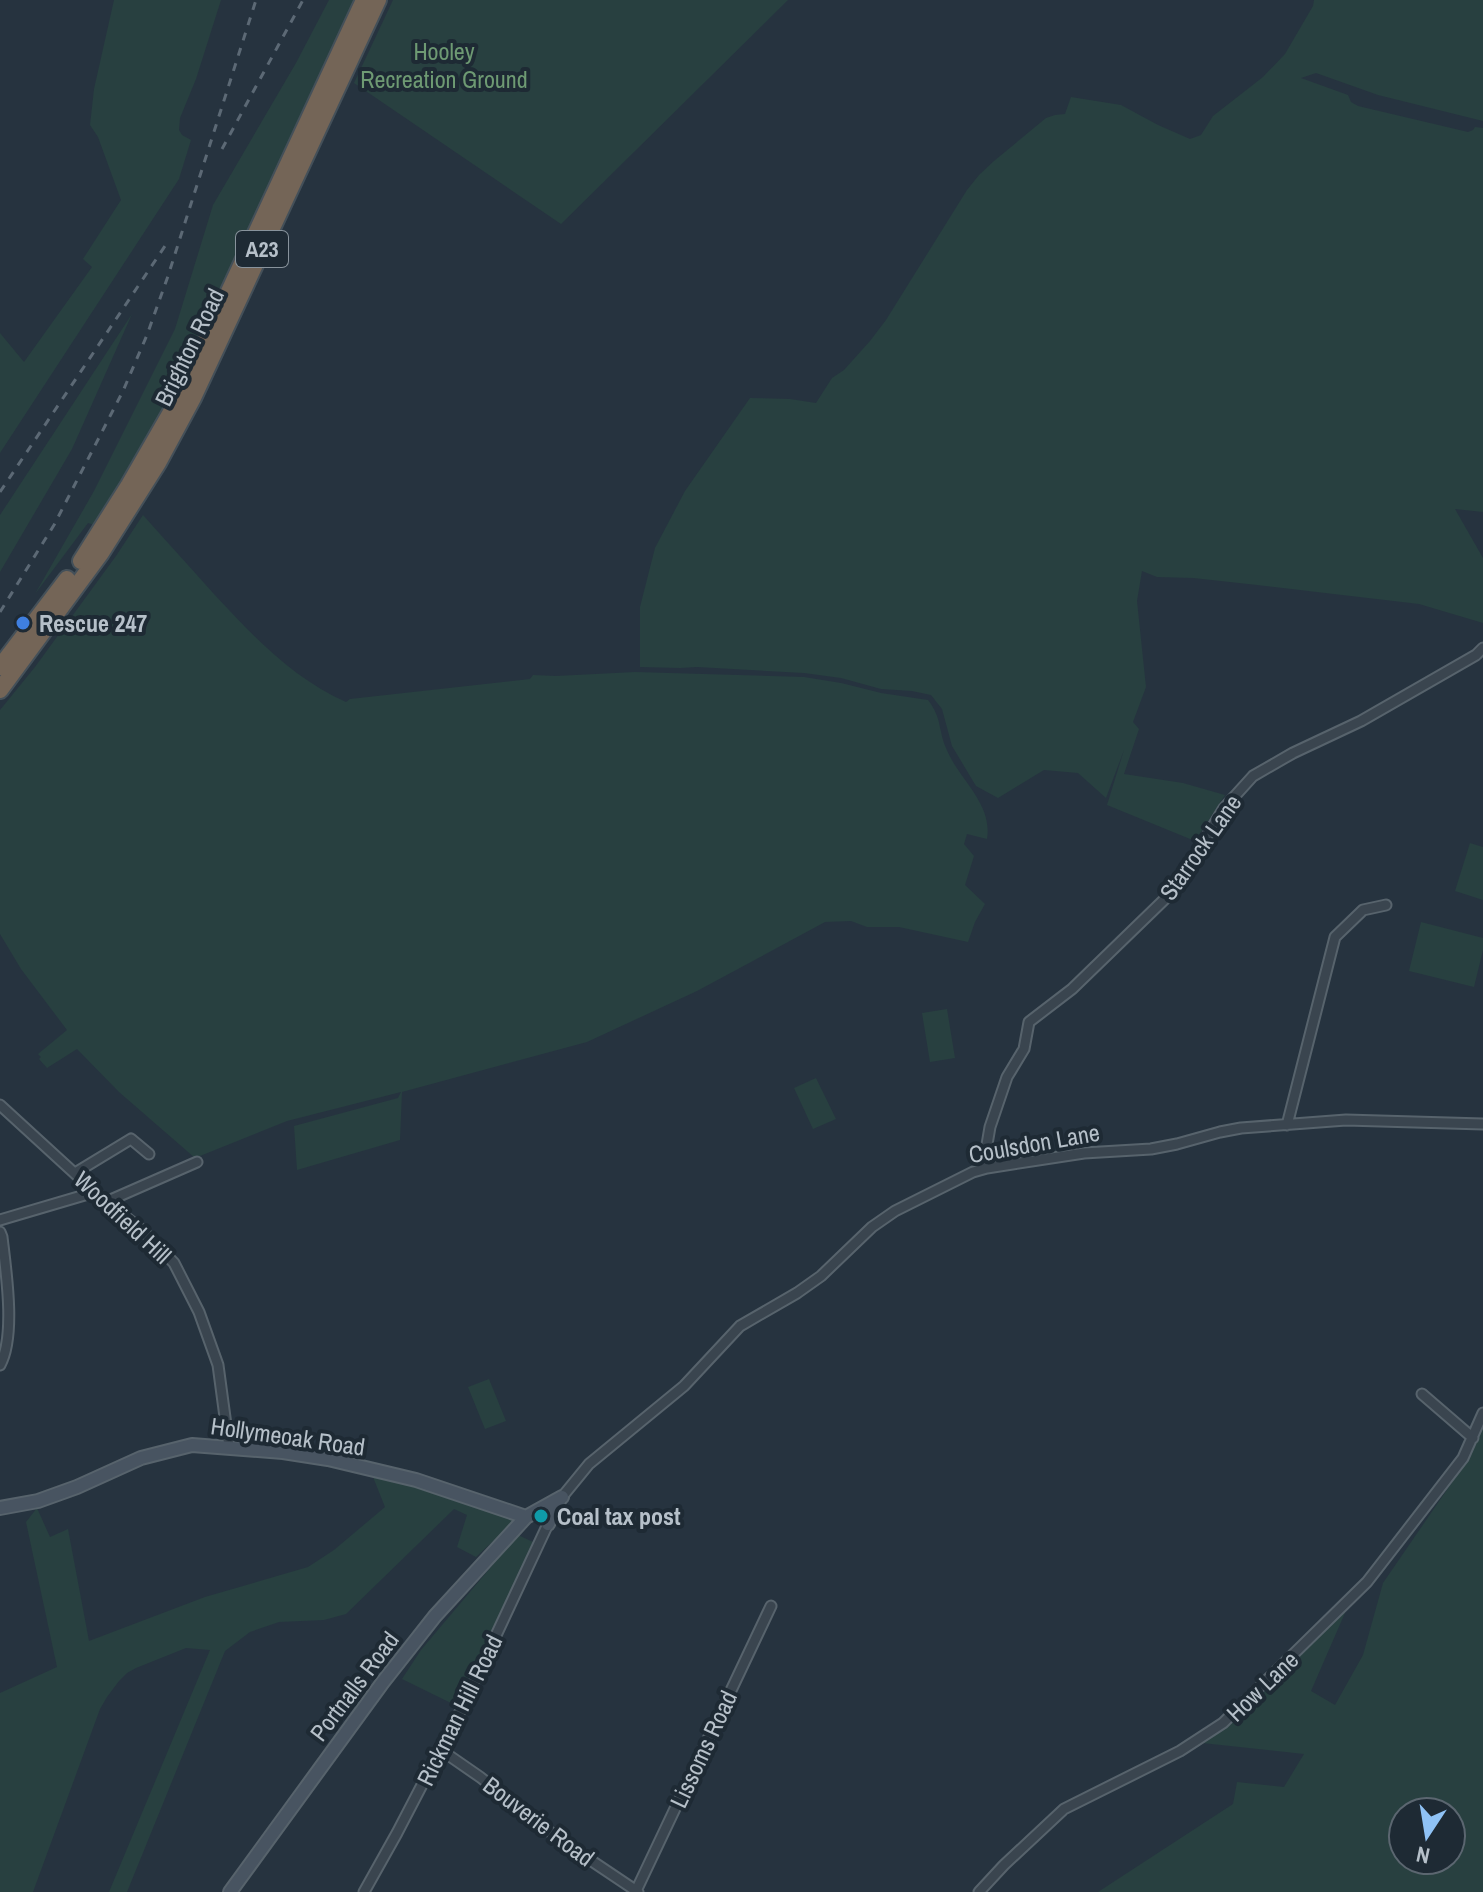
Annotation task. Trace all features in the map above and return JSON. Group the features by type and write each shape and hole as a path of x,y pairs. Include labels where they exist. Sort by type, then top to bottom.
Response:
{"highway":[{"name":"Brighton Road","path":"0,667 91,547 182,393 364,0"},
{"name":"Brighton Road","path":"0,690 101,553 158,463 193,398 378,0"}],"street":[{"name":"Starrock Lane","path":"987,1168 985,1156 990,1127 1007,1077 1024,1049 1029,1022 1072,989 1169,895 1224,808 1253,776 1361,721 1476,655 1483,648"},
{"path":"1287,1125 1335,937 1363,910 1386,905"},
{"name":"Woodfield Hill","path":"0,1105 95,1192 142,1230 174,1263 199,1312 218,1365 229,1447"},
{"name":"Coulsdon Lane","path":"548,1524 562,1497 589,1464 684,1386 740,1326 821,1276 872,1227 895,1211 973,1172 1084,1153 1151,1149 1231,1129 1346,1120 1483,1124"},
{"path":"75,1173 131,1139 149,1154"},
{"path":"108,1201 197,1162"},
{"path":"0,1220 95,1192"},
{"path":"0,1232 9,1335 0,1365"},
{"path":"1422,1394 1473,1438"},
{"name":"How Lane","path":"979,1892 1064,1809 1180,1751 1223,1723 1367,1582 1463,1458 1483,1413"},
{"name":"Hollymeoak Road","path":"0,1508 38,1501 141,1458 192,1445 328,1459 416,1480 526,1517"},
{"name":"Coulsdon Lane","path":"526,1517 562,1497"},
{"name":"Portnalls Road","path":"230,1892 408,1650 526,1517"},
{"name":"Rickman Hill Road","path":"364,1892 462,1708 548,1524"},
{"name":"Lissoms Road","path":"637,1892 771,1606"},
{"name":"Bouverie Road","path":"441,1750 559,1839 637,1892"}],"green space":[{"path":"114,0 221,0 180,118 179,130 191,140 179,179 0,453 0,333 24,362 92,267 83,259 121,200 98,137 90,125 94,89"},
{"path":"329,0 354,0 178,388 98,526 88,523 35,594 94,491 175,329 213,205"},
{"name":"Hooley Recreation Ground","path":"393,0 788,0 561,224 354,83"},
{"path":"1314,0 1483,0 1483,121 1378,95 1316,73 1301,78 1348,95 1351,102 1358,106 1468,132 1475,127 1483,128 1483,512 1455,509 1483,558 1483,623 1419,604 1193,578 1157,577 1142,571 1137,601 1146,687 1133,722 1139,729 1124,774 1183,783 1225,795 1195,841 1107,805 1124,750 1106,798 1078,773 1044,770 998,798 976,786 952,746 942,709 931,695 881,689 841,678 804,673 640,667 640,607 655,548 685,491 750,398 816,403 832,378 844,370 886,320 979,175 1046,118 1065,114 1071,97 1121,105 1190,139 1201,135 1213,116 1263,77 1285,54"},
{"path":"132,314 72,449 0,572 0,515"},
{"path":"143,515 258,640 308,681 346,702 350,699 530,679 533,675 635,672 804,677 928,700 938,718 951,759 980,803 987,826 987,839 967,834 964,844 974,856 965,885 985,904 968,942 899,927 867,927 851,921 825,922 697,991 587,1042 402,1092 400,1140 297,1170 294,1126 398,1098 401,1092 287,1121 195,1158 119,1092 77,1049 47,1068 39,1059 38,1054 67,1030 21,969 0,934 0,710 35,667"},
{"path":"1470,843 1483,847 1483,900 1455,891"},
{"path":"1421,922 1483,938 1474,987 1409,971"},
{"path":"947,1009 955,1058 930,1062 922,1013"},
{"path":"816,1078 836,1119 813,1129 794,1088"},
{"path":"489,1379 506,1421 485,1429 468,1387"},
{"path":"1483,1427 1483,1892 1098,1892 1233,1804 1237,1782 1284,1787 1304,1754 1193,1742 1262,1694 1348,1606 1311,1691 1335,1705 1363,1655 1383,1583 1466,1462"},
{"path":"373,1477 415,1486 517,1519 476,1557 457,1547 467,1515 454,1509 346,1614 324,1620 279,1622 250,1632 225,1651 127,1892 109,1892 210,1650 186,1648 127,1673 100,1709 33,1892 0,1892 0,1693 57,1667 26,1522 37,1508 50,1537 68,1529 89,1641 205,1597 308,1567 334,1550 385,1507"},
{"path":"518,1535 533,1542 455,1705 402,1679 421,1650"}],"railway":[{"path":"0,612 54,525 123,391 147,335 256,0"},
{"path":"222,149 303,0"},
{"path":"0,492 165,246"}],"place":[{"name":"Rescue 247","path":"23,623"},
{"name":"Coal tax post","path":"541,1516"}]}
